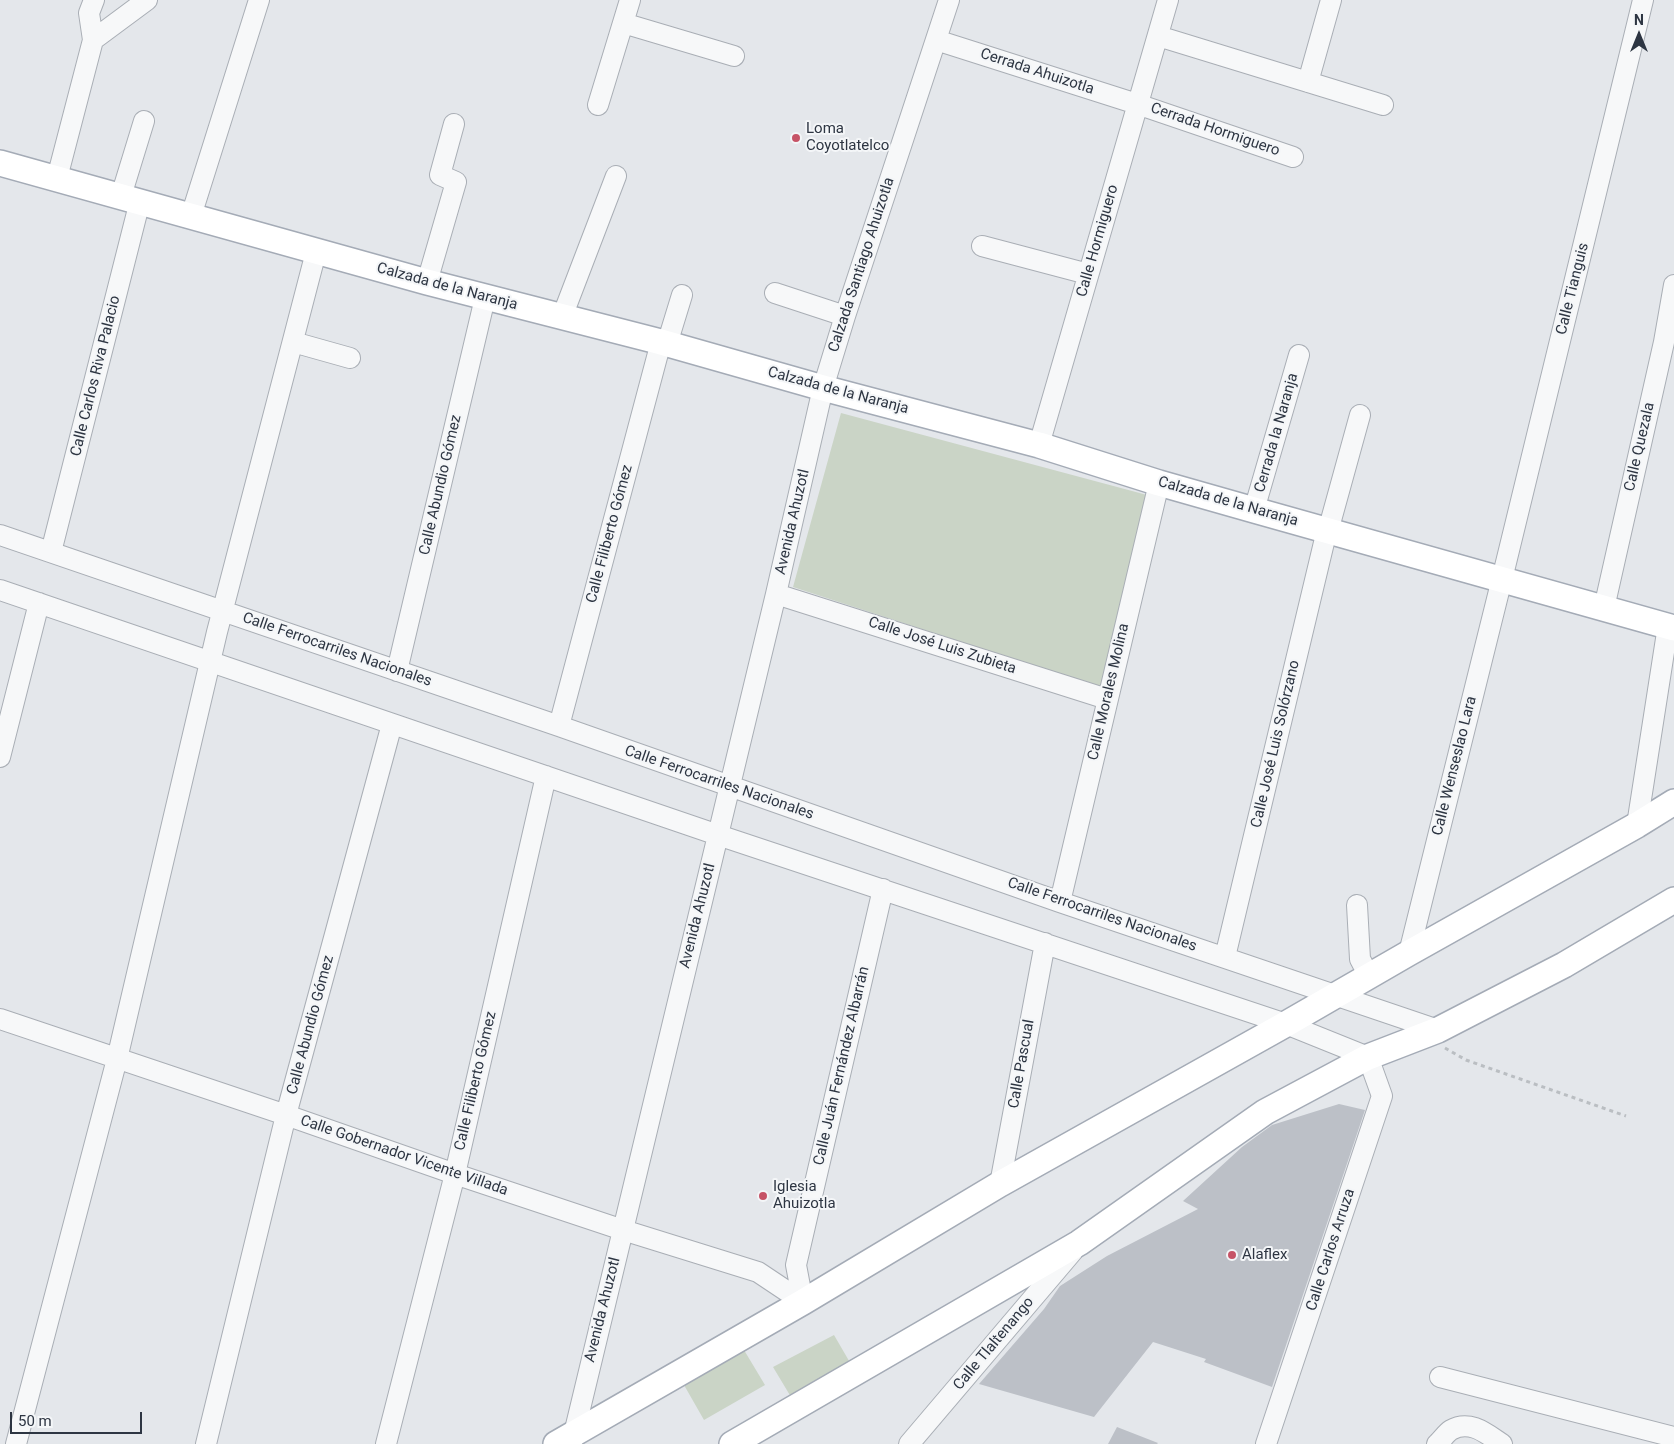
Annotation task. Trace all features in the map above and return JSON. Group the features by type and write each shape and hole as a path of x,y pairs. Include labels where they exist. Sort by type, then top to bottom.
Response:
{"main road":[{"name":"Calzada de la Naranja","path":"0,162 484,298 664,343 823,388 1039,445 1159,483 1671,627"},
{"path":"567,1440 1000,1184 1286,1024 1637,825 1674,802"},
{"path":"732,1444 1079,1244 1265,1112 1368,1057 1431,1033 1564,965 1674,900"}],"street":[{"path":"57,178 93,40 89,13 94,0"},
{"path":"93,40 147,0"},
{"path":"191,216 259,0"},
{"path":"598,105 630,0"},
{"name":"Calzada Santiago Ahuizotla","path":"823,388 949,0"},
{"name":"Calle Hormiguero","path":"1039,445 1168,0"},
{"path":"1308,82 1331,0"},
{"name":"Calle Tianguis","path":"1502,579 1643,0"},
{"path":"623,23 734,56"},
{"path":"1158,36 1383,105"},
{"name":"Cerrada Ahuizotla","path":"936,40 1137,104"},
{"name":"Cerrada Hormiguero","path":"1137,104 1293,157"},
{"name":"Calle Carlos Riva Palacio","path":"51,552 130,199 144,121"},
{"path":"427,282 456,182 440,175 454,124"},
{"path":"562,317 616,176"},
{"path":"982,246 1088,274"},
{"path":"16,1444 117,1059 210,662 316,252"},
{"name":"Calle Quezala","path":"1604,608 1669,343 1674,285"},
{"path":"775,293 845,316"},
{"name":"Calle Filiberto Gómez","path":"559,726 664,343 682,295"},
{"name":"Calle Abundio Gómez","path":"397,671 484,298"},
{"path":"293,342 350,358"},
{"name":"Cerrada la Naranja","path":"1254,510 1300,355"},
{"name":"Avenida Ahuzotl","path":"567,1440 623,1230 776,594 823,388"},
{"name":"Calle José Luis Solórzano","path":"1225,957 1327,530 1360,415"},
{"name":"Calle Morales Molina","path":"1060,902 1159,483"},
{"name":"Calle Ferrocarriles Nacionales","path":"0,535 224,610 1060,902 1336,994 1431,1033"},
{"name":"Calle Wenseslao Lara","path":"1409,953 1502,579"},
{"path":"0,590 546,776 1286,1024 1368,1057"},
{"name":"Calle José Luis Zubieta","path":"776,594 1108,699"},
{"path":"0,757 39,603"},
{"path":"1637,825 1671,627"},
{"name":"Calle Abundio Gómez","path":"206,1444 286,1115 392,724"},
{"name":"Calle Filiberto Gómez","path":"386,1444 455,1174 546,776"},
{"name":"Calle Juán Fernández Albarrán","path":"803,1302 796,1265 883,889"},
{"path":"1357,905 1360,959 1369,976"},
{"name":"Calle Pascual","path":"1000,1184 1044,943"},
{"name":"Calle Gobernador Vicente Villada","path":"0,1019 455,1174 623,1230 758,1272 803,1302"},
{"name":"Calle Carlos Arruza","path":"1266,1444 1382,1096 1368,1057"},
{"name":"Calle Tlaltenango","path":"909,1444 1079,1244"},
{"path":"1440,1377 1674,1436"},
{"path":"1437,1444 1452,1430 1464,1426 1478,1428 1502,1444"}],"path":[{"path":"1431,1033 1466,1060 1626,1116"}],"green space":[{"path":"841,413 1147,495 1102,688 793,587"},
{"path":"834,1335 852,1366 791,1397 773,1367"},
{"path":"744,1350 765,1385 704,1420 684,1385"}],"building":[{"path":"1339,1104 1365,1110 1272,1387 1204,1362 1206,1359 1153,1342 1094,1417 979,1384 1044,1309 1060,1286 1107,1256 1198,1209 1183,1201 1242,1147 1272,1125"},
{"path":"1117,1427 1158,1443 1108,1444"}],"place":[{"name":"Loma Coyotlatelco","path":"796,138"},
{"name":"Iglesia Ahuizotla","path":"763,1196"},
{"name":"Alaflex","path":"1232,1255"}]}
